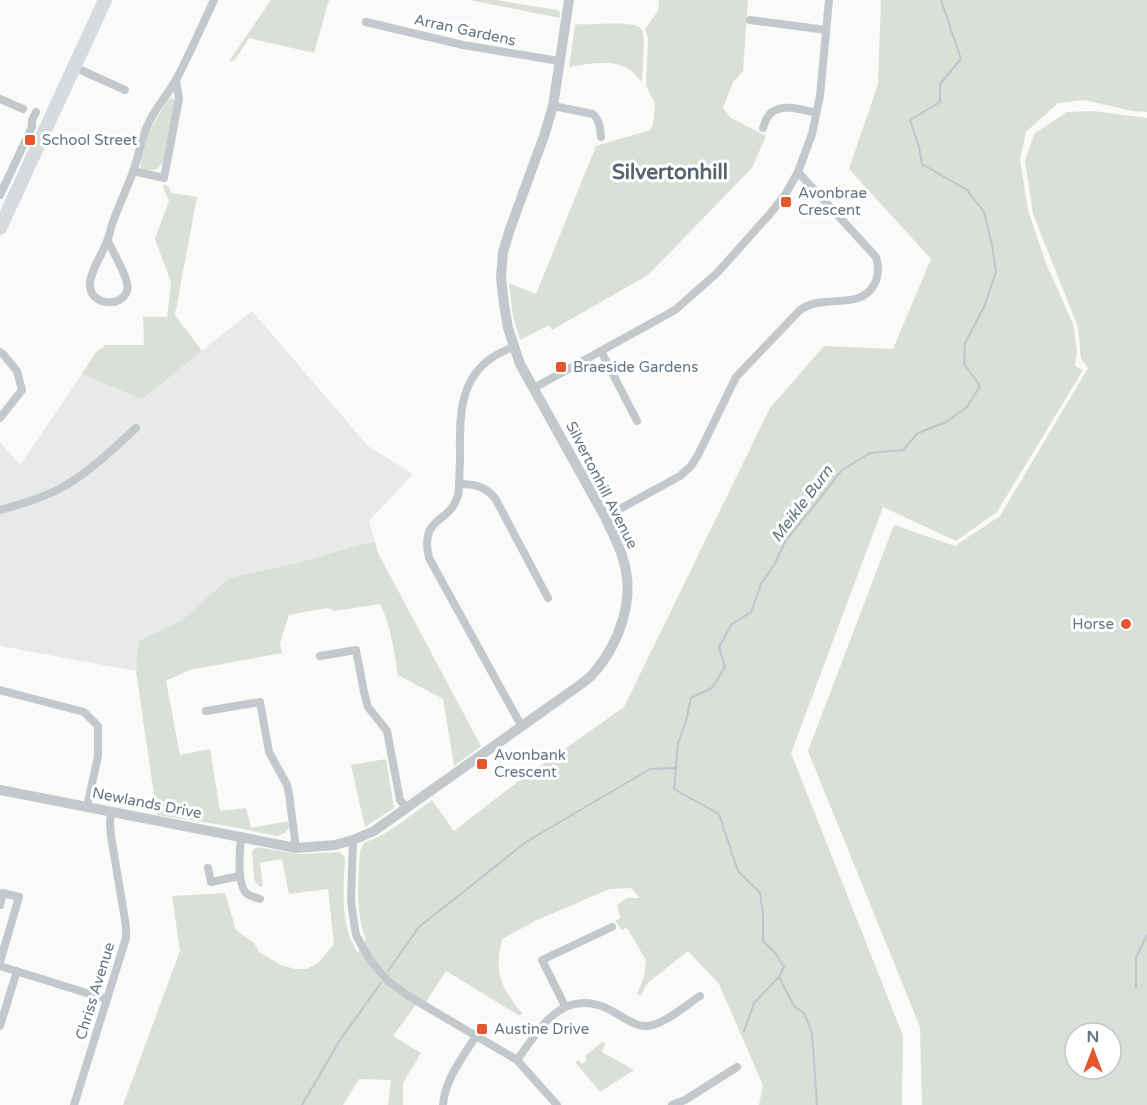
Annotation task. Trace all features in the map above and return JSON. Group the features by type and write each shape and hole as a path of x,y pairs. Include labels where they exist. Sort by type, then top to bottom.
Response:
{"main road":[{"path":"0,228 105,0"}],"street":[{"path":"108,241 127,282 128,290 118,301 108,303 98,300 92,294 89,285 91,277 108,241 150,119 176,80 214,0"},
{"name":"Silvertonhill Avenue","path":"292,847 335,845 374,831 522,727 591,675 607,654 626,611 627,583 624,561 617,542 520,364 508,328 501,279 503,252 553,106 569,0"},
{"path":"534,388 675,310 717,273 770,215 798,172 812,134 820,96 829,0"},
{"path":"750,20 826,30"},
{"name":"Arran Gardens","path":"366,22 473,47 560,61"},
{"path":"74,67 125,90"},
{"path":"133,171 164,178 179,99 176,80"},
{"path":"0,99 23,109"},
{"path":"553,106 593,114 600,124 602,137"},
{"path":"763,128 767,116 773,110 781,107 816,113"},
{"path":"0,195 32,127 32,120 36,112"},
{"path":"605,517 680,476 691,466 736,377 800,310 817,302 859,298 872,289 879,271 876,257 798,172"},
{"path":"514,346 483,364 466,388 462,404 457,497 451,508 428,533 426,546 429,558 522,727"},
{"path":"601,351 637,421"},
{"path":"0,352 16,371 22,390 0,418"},
{"path":"0,510 43,496 75,480 111,452 136,428"},
{"path":"459,484 479,486 495,498 548,598"},
{"path":"320,657 356,650 368,707 387,731 400,800 407,808"},
{"path":"0,690 84,712 98,726 98,756 87,807"},
{"path":"206,711 260,702 269,752 287,785 289,794 292,847"},
{"name":"Newlands Drive","path":"0,790 292,847"},
{"name":"Chriss Avenue","path":"75,1105 126,939 126,926 111,836 111,811"},
{"path":"241,837 242,886 247,894 260,899"},
{"path":"353,840 351,889 353,916 356,936 370,960 388,981 410,997 517,1060 557,1105"},
{"path":"208,867 211,882 240,876"},
{"path":"0,904 3,893 19,897 0,964 106,999"},
{"path":"565,1006 542,960 612,927"},
{"path":"0,1026 17,971"},
{"path":"517,1060 548,1019 565,1006 575,1003 597,1005 635,1024 647,1026 660,1022 700,996"},
{"path":"443,1105 446,1089 452,1076 476,1036"},
{"path":"672,1105 737,1067"}],"shaded area":[{"path":"271,0 329,0 314,53 249,38 234,61 229,61"},
{"path":"469,0 496,0 557,10 560,12 560,18"},
{"path":"659,0 748,0 743,71 733,82 723,108 731,118 766,136 752,168 648,275 552,330 549,325 520,340 513,316 509,283 536,294 596,146 650,130 653,125 655,103 646,86 648,39 645,29 658,11"},
{"path":"881,0 1147,0 1147,112 1132,111 1085,100 1058,103 1026,132 1020,160 1028,210 1045,261 1073,324 1077,351 1075,366 1083,370 997,512 956,541 883,507 791,753 903,1036 902,1105 759,1105 763,1085 719,984 688,951 649,982 641,996 637,994 644,977 646,960 627,928 622,930 615,921 620,918 617,905 627,898 640,898 631,888 610,889 539,919 502,939 499,971 508,995 522,1013 520,1016 446,971 424,1005 418,1002 393,1036 421,1053 403,1083 403,1105 388,1105 391,1080 359,1079 343,1105 123,1105 180,951 172,896 225,893 236,930 254,943 259,952 281,965 295,969 307,969 318,963 334,944 328,889 289,894 282,859 260,863 263,886 260,887 254,880 252,851 257,847 298,854 339,852 345,860 343,896 345,920 352,943 358,953 366,940 360,918 358,895 360,851 364,843 395,827 432,800 454,831 508,789 624,707 770,408 824,346 893,349 931,259 849,169 878,84"},
{"path":"577,24 622,24 642,30 644,47 642,83 627,68 609,63 569,67"},
{"path":"172,98 176,102 163,162 157,169 145,171 141,169 141,160 145,142 167,101"},
{"path":"1093,111 1147,118 1147,1105 922,1105 920,1027 808,751 894,525 955,546 1000,516 1088,368 1081,359 1078,327 1033,214 1025,161 1034,134 1067,112"},
{"path":"163,184 168,186 171,193 197,197 175,315 202,351 142,399 82,374 96,352 106,345 144,345 143,317 167,317 171,282 155,239 169,201"},
{"path":"252,311 368,446 413,474 369,521 375,542 229,578 182,620 140,641 136,671 0,646 0,442 20,465 82,374 142,398"},
{"path":"375,542 378,553 481,746 454,766 443,699 398,675 389,630 380,604 335,611 327,608 289,615 280,643 282,653 189,670 166,681 180,755 210,749 220,811 246,808 251,828 288,821 289,828 285,833 277,836 157,815 136,671 139,641 182,620 229,578"},
{"path":"386,759 394,808 365,827 351,765"},
{"path":"602,1042 605,1044 602,1052 634,1070 600,1092 575,1062 579,1060 582,1064 587,1060 585,1056"}],"waterway":[{"name":"Meikle Burn","path":"817,1105 812,1033 804,1013 794,1006 779,977 784,967 776,954 763,941 760,893 738,871 719,814 674,789 678,743 691,698 712,688 725,667 719,647 732,624 751,612 761,584 774,565 786,540 842,470 870,453 903,450 918,433 946,422 967,407 980,386 964,364 965,343 984,307 996,272 984,212 967,190 922,164 910,120 940,102 940,84 961,59 941,0"},
{"path":"388,971 419,927 526,842 650,769 676,768"},
{"path":"1136,988 1136,957 1147,935"},
{"path":"744,1031 754,1003 779,977"},
{"path":"302,1105 340,1040 381,983"}],"place":[{"name":"School Street","path":"30,140"},
{"name":"Avonbrae Crescent","path":"786,202"},
{"name":"Braeside Gardens","path":"561,367"},
{"name":"Horse","path":"1126,624"},
{"name":"Avonbank Crescent","path":"482,764"},
{"name":"Austine Drive","path":"482,1029"}],"district":[{"name":"Silvertonhill","path":"670,172"}]}
